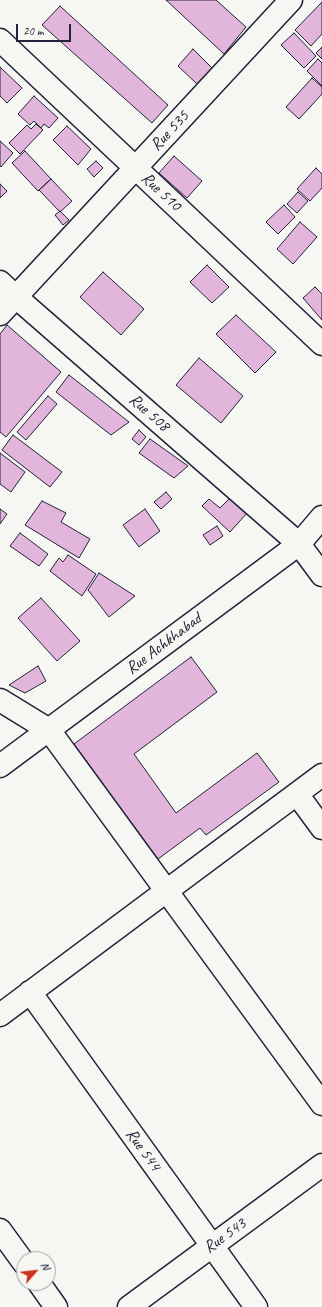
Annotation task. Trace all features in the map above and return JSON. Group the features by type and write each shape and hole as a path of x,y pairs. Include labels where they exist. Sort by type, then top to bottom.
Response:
{"street":[{"name":"Rue 535","path":"0,314 291,0"},
{"name":"Rue 510","path":"0,40 322,344"},
{"name":"Rue 508","path":"0,282 16,298 298,544 322,576"},
{"name":"Rue Achkhabad","path":"0,766 298,544 322,517"},
{"path":"0,700 49,730 322,1104"},
{"path":"0,1015 322,775"},
{"path":"297,794 322,828"},
{"name":"Rue 544","path":"30,992 256,1307"},
{"name":"Rue 543","path":"129,1307 322,1165"},
{"path":"0,1231 16,1252"},
{"path":"45,1291 56,1307"}],"building":[{"path":"166,0 216,0 246,27 224,54"},
{"path":"322,2 322,34 311,46 295,30"},
{"path":"60,6 168,105 152,123 42,25"},
{"path":"294,33 316,56 304,68 281,45"},
{"path":"322,47 322,59 316,53"},
{"path":"193,49 212,68 197,84 178,66"},
{"path":"318,59 322,63 322,86 307,71"},
{"path":"0,67 22,88 7,103 0,96"},
{"path":"312,78 322,87 322,94 299,119 286,107"},
{"path":"34,96 58,118 49,128 44,124 41,128 34,121 30,125 18,114"},
{"path":"36,124 43,130 20,154 9,143 27,125 31,129"},
{"path":"67,126 91,149 78,165 53,140"},
{"path":"0,141 13,153 1,167 0,166"},
{"path":"25,151 51,179 38,191 12,163"},
{"path":"174,156 202,181 187,198 159,173"},
{"path":"96,161 103,168 94,177 87,169"},
{"path":"316,168 322,174 322,188 310,201 297,189"},
{"path":"51,179 72,201 60,212 39,190"},
{"path":"0,184 7,191 0,198"},
{"path":"298,192 308,201 297,213 287,204"},
{"path":"284,205 295,217 278,234 266,222"},
{"path":"60,211 69,220 63,225 55,215"},
{"path":"300,222 317,237 293,264 277,249"},
{"path":"207,265 229,287 212,303 190,282"},
{"path":"103,272 144,309 121,335 80,297"},
{"path":"315,287 322,294 322,320 303,298"},
{"path":"236,315 276,352 255,373 216,334"},
{"path":"7,325 61,372 6,437 0,432 0,334"},
{"path":"199,358 243,396 221,423 176,385"},
{"path":"69,375 129,422 111,435 56,392"},
{"path":"48,396 57,404 26,440 17,432"},
{"path":"139,430 146,437 139,445 132,439"},
{"path":"13,435 62,472 50,487 2,450"},
{"path":"150,439 188,466 174,478 139,453"},
{"path":"0,453 25,472 11,492 0,484"},
{"path":"166,492 172,499 161,509 154,502"},
{"path":"231,497 248,512 230,532 202,506 209,499 220,508"},
{"path":"42,501 66,513 61,522 90,539 79,558 25,525"},
{"path":"0,509 7,514 0,524"},
{"path":"145,509 160,531 139,547 123,525"},
{"path":"217,526 223,536 210,545 203,535"},
{"path":"20,533 48,554 39,566 10,546"},
{"path":"68,555 96,574 82,596 50,571 59,558 63,562"},
{"path":"99,573 135,596 109,617 88,590"},
{"path":"41,598 80,641 57,661 18,618"},
{"path":"191,657 217,692 134,754 176,813 257,753 279,782 206,835 200,828 158,859 74,744"},
{"path":"38,666 46,681 25,693 9,685"}]}
